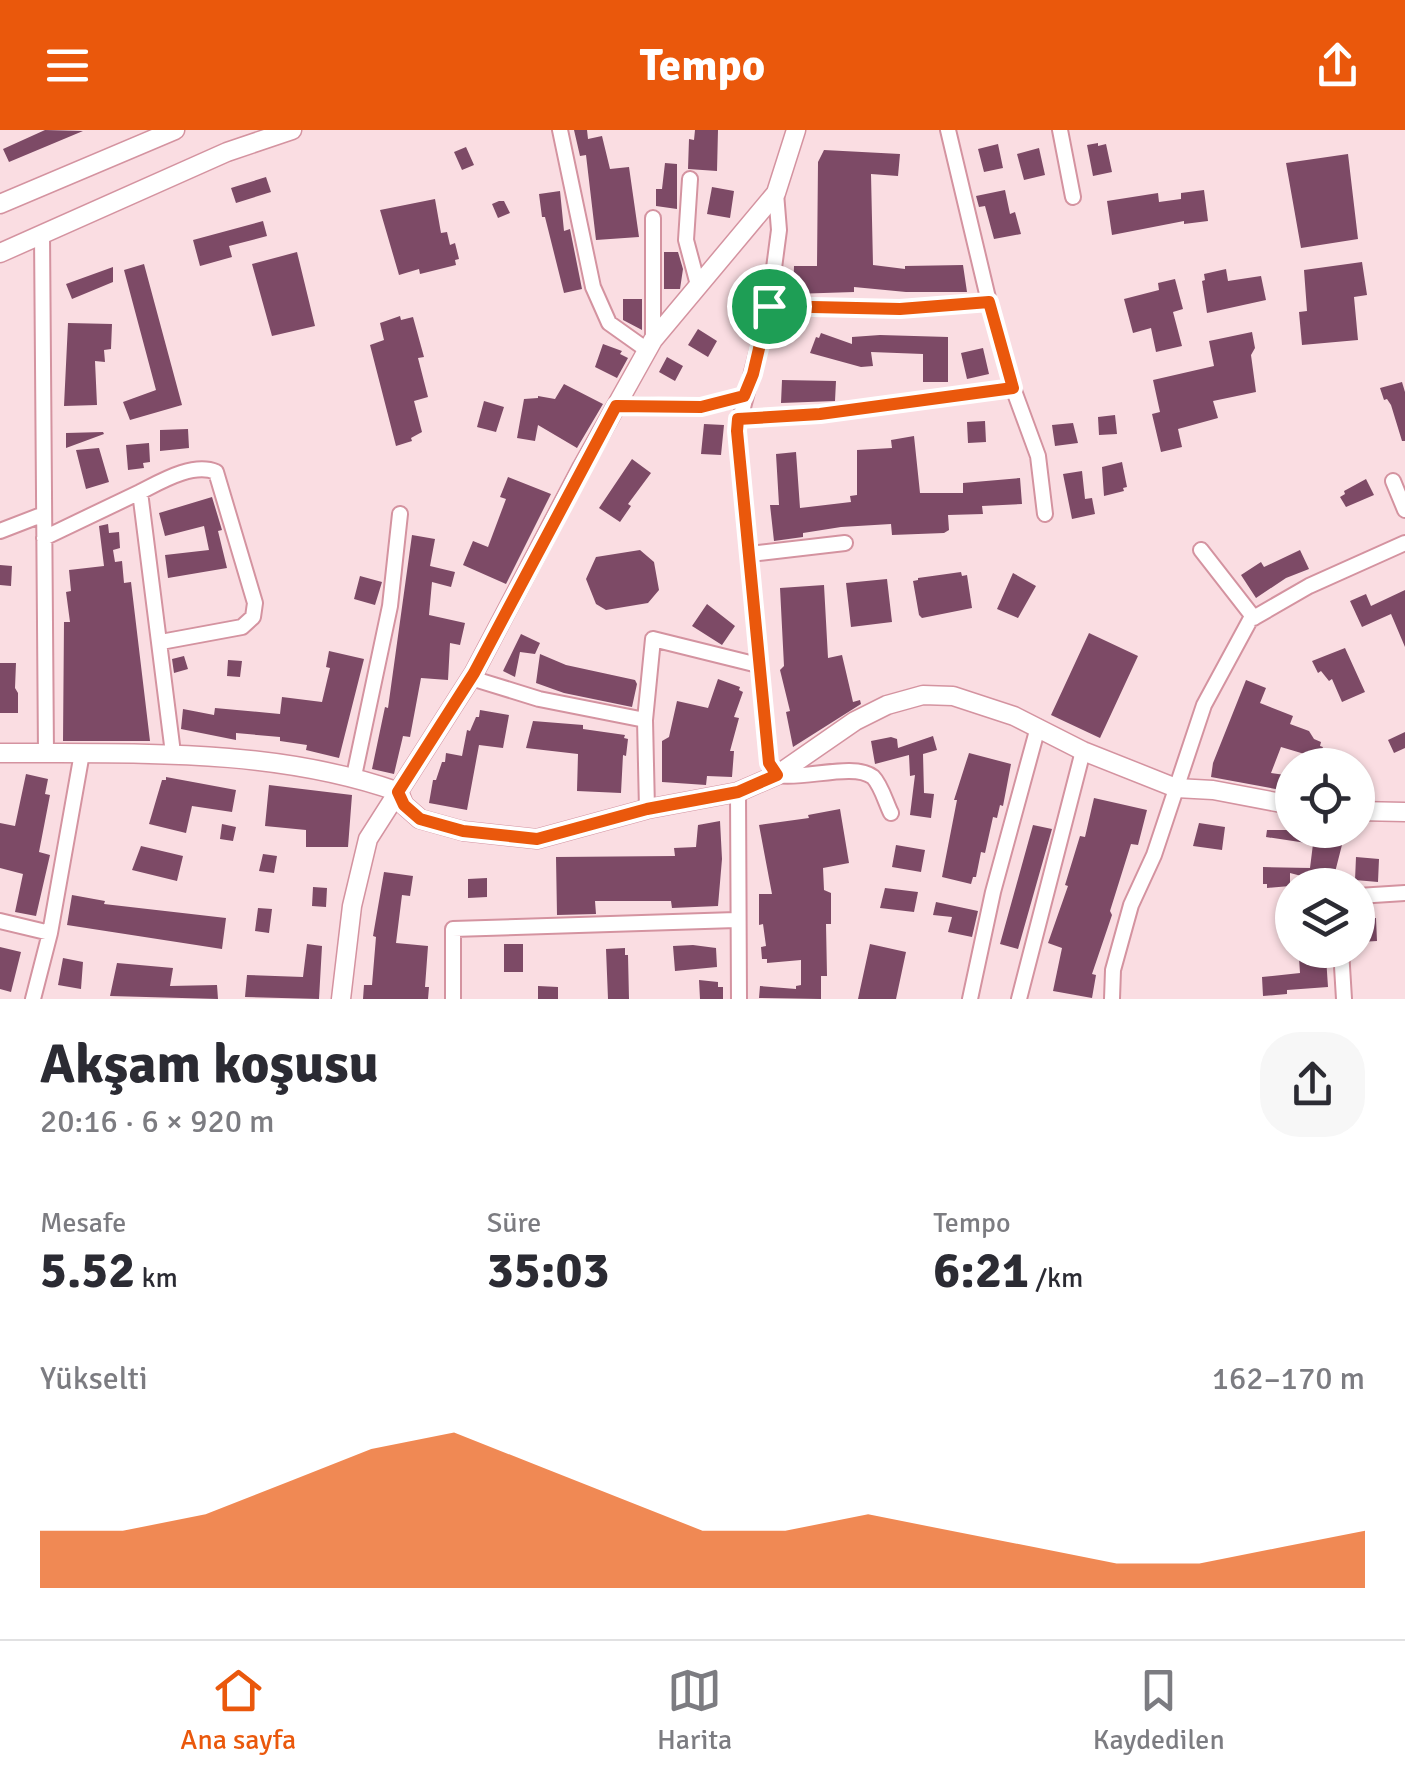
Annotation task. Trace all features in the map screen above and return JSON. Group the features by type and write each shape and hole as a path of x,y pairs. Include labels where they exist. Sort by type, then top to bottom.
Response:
{"main road":[{"path":"0,204 175,130"},
{"path":"0,254 227,152 292,130"},
{"path":"341,999 352,906 368,839 471,678 650,345 776,193 796,130"},
{"path":"0,753 172,753 354,776 398,792 404,805 420,819 463,831 537,839 647,809 738,792 777,775 856,721 887,705 923,695 953,696 1038,727 1083,751 1176,788 1213,790 1275,802"},
{"path":"1375,812 1405,813"}],"street":[{"path":"560,130 593,288 609,323 650,345 654,218"},
{"path":"948,130 989,302 1013,388 1038,456 1045,514"},
{"path":"1060,130 1074,197"},
{"path":"690,179 686,240 698,286"},
{"path":"776,193 779,230 769,306 737,431 769,763 777,775 794,778 859,770 875,779 891,814"},
{"path":"42,234 46,754"},
{"path":"769,306 900,309 989,302"},
{"path":"738,419 820,414 1013,388"},
{"path":"616,406 701,407 744,396"},
{"path":"44,538 168,478 207,468 216,472 255,603 253,617 242,627 161,642"},
{"path":"1394,481 1404,506"},
{"path":"140,492 172,753"},
{"path":"0,532 44,514"},
{"path":"354,776 390,606 400,514"},
{"path":"750,554 845,543"},
{"path":"1112,999 1113,970 1131,904 1154,855 1204,705 1243,632 1254,618 1309,586 1405,543"},
{"path":"1200,550 1254,618"},
{"path":"647,809 645,720 653,638 758,665"},
{"path":"471,678 539,699 645,720"},
{"path":"970,999 993,892 1038,727"},
{"path":"1019,999 1083,751"},
{"path":"33,999 50,933 82,753"},
{"path":"738,792 739,999"},
{"path":"1375,895 1405,893"},
{"path":"454,999 454,929 736,920"},
{"path":"0,921 50,933"},
{"path":"1342,968 1344,999"}],"building":[{"path":"45,130 83,131 9,162 3,149"},
{"path":"574,130 587,130 588,139 602,136 610,169 629,167 639,237 596,240 586,155 580,156"},
{"path":"695,130 718,130 717,171 688,169 689,139 694,140"},
{"path":"998,144 1003,168 984,172 978,149"},
{"path":"1106,144 1112,172 1093,176 1087,145"},
{"path":"466,147 474,165 462,170 454,152"},
{"path":"1039,148 1045,175 1024,180 1017,154"},
{"path":"824,150 900,154 898,176 871,174 873,265 905,269 963,265 967,292 854,287 854,292 793,294 794,266 817,266 818,162"},
{"path":"1348,154 1358,239 1301,248 1286,163"},
{"path":"665,163 677,164 677,209 656,206 656,189 662,189"},
{"path":"266,177 271,192 236,203 231,188"},
{"path":"712,187 734,191 730,218 707,214"},
{"path":"1005,190 1010,214 1015,212 1021,234 994,239 985,206 979,207 976,196"},
{"path":"1204,190 1208,221 1184,221 1112,235 1107,201 1158,193 1159,202 1181,199 1181,193"},
{"path":"560,191 564,231 570,229 582,289 564,293 539,194"},
{"path":"435,199 441,233 447,232 450,245 455,243 459,259 455,260 456,265 399,275 380,210"},
{"path":"504,201 510,213 498,218 492,204"},
{"path":"263,221 267,236 229,246 232,257 200,266 193,240"},
{"path":"297,252 315,326 272,336 252,264"},
{"path":"664,252 678,252 683,269 680,289 664,289"},
{"path":"1362,262 1367,295 1354,297 1358,340 1302,345 1299,312 1307,311 1304,270"},
{"path":"144,264 182,405 130,420 123,402 156,390 124,270"},
{"path":"113,267 113,282 72,299 66,284"},
{"path":"1226,269 1228,281 1261,276 1266,300 1207,313 1204,274"},
{"path":"1175,279 1183,309 1173,312 1182,346 1156,352 1151,328 1133,333 1124,299 1159,290 1158,283"},
{"path":"623,299 642,299 642,330 623,320"},
{"path":"400,316 401,320 413,317 424,357 418,358 428,397 414,401 422,432 412,441 396,446 370,345 384,340 380,323"},
{"path":"68,323 112,324 111,349 104,350 105,362 95,361 97,405 64,406"},
{"path":"698,329 717,341 708,357 688,345"},
{"path":"1252,332 1256,392 1213,401 1218,418 1178,429 1182,447 1161,452 1152,414 1160,412 1153,380 1214,366 1209,341"},
{"path":"821,333 852,344 852,337 948,337 948,382 923,382 923,354 871,352 873,366 861,367 810,353"},
{"path":"603,344 622,351 620,354 628,358 617,378 595,367"},
{"path":"983,348 989,374 967,379 961,353"},
{"path":"667,357 683,366 675,381 659,372"},
{"path":"782,380 836,381 835,401 781,403"},
{"path":"1402,382 1405,392 1405,441 1380,388"},
{"path":"564,384 603,404 577,448 538,425 535,441 517,438 524,399 555,399"},
{"path":"484,401 504,407 496,432 477,427"},
{"path":"1115,415 1117,434 1099,435 1098,417"},
{"path":"985,421 986,442 968,443 967,422"},
{"path":"1073,423 1078,443 1055,446 1052,425"},
{"path":"704,424 724,425 721,455 701,454"},
{"path":"188,429 189,448 160,451 160,430"},
{"path":"66,433 104,434 66,448"},
{"path":"914,436 920,493 963,493 963,483 1020,478 1022,504 982,506 983,514 948,515 949,530 944,533 892,535 891,524 841,527 774,541 770,505 779,505 776,454 796,452 800,508 851,502 850,496 857,495 857,450 892,448 891,440"},
{"path":"149,443 150,462 143,463 144,468 128,470 126,445"},
{"path":"99,448 109,482 86,489 76,450"},
{"path":"632,459 651,473 620,522 599,508"},
{"path":"1122,462 1127,487 1104,496 1102,467"},
{"path":"1082,471 1085,499 1092,498 1095,514 1072,519 1063,474"},
{"path":"508,477 551,494 506,584 463,565 473,541 488,547 506,499 500,497"},
{"path":"1366,479 1374,495 1346,507 1340,497 1344,491"},
{"path":"212,497 227,568 168,578 165,555 209,550 204,526 165,536 159,513"},
{"path":"108,524 109,533 119,532 120,548 113,550 115,562 122,561 124,583 131,582 150,741 63,741 64,622 70,622 66,592 71,591 69,570 104,566 99,526"},
{"path":"412,535 435,539 430,566 455,572 451,587 432,582 429,615 465,623 460,645 450,643 448,680 421,678 410,737 403,736 394,774 372,769 385,707 388,708"},
{"path":"640,550 654,562 659,590 648,603 606,610 596,604 586,579 596,557"},
{"path":"1300,550 1309,569 1286,578 1256,598 1241,575 1261,562 1264,567"},
{"path":"0,565 12,566 11,586 0,585"},
{"path":"961,572 962,576 967,575 972,608 922,618 913,581"},
{"path":"1013,573 1036,586 1018,618 997,609"},
{"path":"360,576 382,582 375,605 354,599"},
{"path":"887,579 892,622 851,627 846,583"},
{"path":"824,585 828,658 842,655 853,702 860,700 861,704 793,747 786,712 790,711 780,670 784,666 780,588"},
{"path":"1405,590 1405,647 1391,614 1362,627 1350,601 1366,594 1371,606"},
{"path":"707,604 735,626 722,645 692,626"},
{"path":"1089,633 1138,656 1100,738 1051,715"},
{"path":"521,634 540,643 535,654 520,652 515,677 503,671"},
{"path":"1345,648 1365,692 1342,702 1332,679 1329,681 1321,671 1318,673 1312,661"},
{"path":"329,651 364,659 339,758 306,750 307,745 280,741 280,737 236,733 236,740 181,729 183,709 214,715 215,708 280,714 282,697 322,702 330,668 326,667"},
{"path":"540,654 566,665 635,680 632,707 536,683"},
{"path":"184,656 188,669 174,673 172,659"},
{"path":"228,660 242,661 240,677 227,676"},
{"path":"0,663 16,663 18,713 0,713"},
{"path":"718,679 740,687 743,692 734,717 739,718 730,751 734,751 732,777 707,776 706,785 662,782 662,741 669,737 677,701 708,708"},
{"path":"1246,680 1266,688 1260,703 1293,716 1290,724 1309,731 1323,747 1275,748 1271,773 1275,774 1275,789 1211,777"},
{"path":"480,710 509,715 503,748 479,745 467,810 429,803 433,780 445,762 446,753 462,756 467,730 470,731"},
{"path":"533,721 583,725 583,729 625,735 628,739 621,793 577,791 578,754 526,748"},
{"path":"1405,732 1405,748 1394,753 1388,740"},
{"path":"933,736 937,750 923,754 924,793 934,794 931,818 910,815 915,775 910,776 909,755 875,764 871,741 891,737 897,739 898,748"},
{"path":"969,753 1011,764 1003,806 1000,805 997,818 993,817 985,853 981,852 971,884 942,877 954,800"},
{"path":"26,774 48,779 45,794 50,795 39,852 50,855 36,916 15,912 23,874 0,868 0,823 15,826"},
{"path":"166,777 236,790 232,812 192,806 186,833 149,824"},
{"path":"269,785 352,795 348,847 306,847 306,830 265,826"},
{"path":"1094,798 1147,810 1138,845 1131,844 1110,911 1112,915 1092,974 1096,975 1092,998 1053,991 1062,948 1048,943 1080,836 1085,837"},
{"path":"840,809 849,863 823,868 824,890 831,893 831,924 826,924 827,976 821,976 821,999 759,998 760,986 796,989 801,985 801,960 767,963 767,959 762,959 761,947 766,946 763,924 759,925 759,894 772,894 759,825"},
{"path":"720,821 718,906 672,908 671,901 595,901 596,914 557,915 556,857 675,856 674,848 696,847 698,825"},
{"path":"1199,823 1225,827 1222,850 1193,846"},
{"path":"222,824 236,827 233,841 220,839"},
{"path":"1033,825 1052,829 1018,949 1000,944"},
{"path":"1267,830 1275,830 1275,838 1266,837"},
{"path":"896,845 925,850 921,872 892,867"},
{"path":"141,846 183,856 177,881 132,870"},
{"path":"1312,848 1341,848 1336,868 1310,868"},
{"path":"263,854 277,856 274,873 259,871"},
{"path":"1356,857 1379,859 1378,882 1375,868 1356,868"},
{"path":"1263,867 1310,868 1275,868 1275,887 1267,888 1263,884"},
{"path":"384,872 413,876 410,896 402,895 396,943 428,946 428,999 363,999 364,985 372,985 376,937 373,936"},
{"path":"487,878 487,897 468,898 468,879"},
{"path":"313,887 327,888 326,907 312,906"},
{"path":"885,888 918,892 914,912 880,908"},
{"path":"72,895 105,901 104,904 226,918 222,949 67,925"},
{"path":"936,902 978,911 972,937 948,932 952,917 933,915"},
{"path":"258,908 272,909 269,933 255,931"},
{"path":"307,944 322,946 319,999 245,997 247,975 303,977"},
{"path":"504,944 523,944 523,972 504,972"},
{"path":"870,944 906,952 896,999 858,999"},
{"path":"673,946 716,948 717,967 675,971"},
{"path":"0,947 21,952 11,992 0,989"},
{"path":"625,948 629,999 608,999 606,949"},
{"path":"63,958 83,962 81,989 58,985"},
{"path":"117,963 173,968 170,986 217,985 218,999 110,996"},
{"path":"1300,968 1327,968 1328,987 1263,996 1262,977 1300,973"},
{"path":"699,980 718,982 718,987 723,987 723,999 700,999"},
{"path":"538,986 558,987 558,999 538,999"}],"route":[{"path":"989,302 1013,388 820,414 738,419 758,665 769,763 777,775 738,792 647,809 537,839 463,831 420,819 404,805 398,792 474,673 616,406 701,407 744,396 769,306 900,309 989,302"}]}
